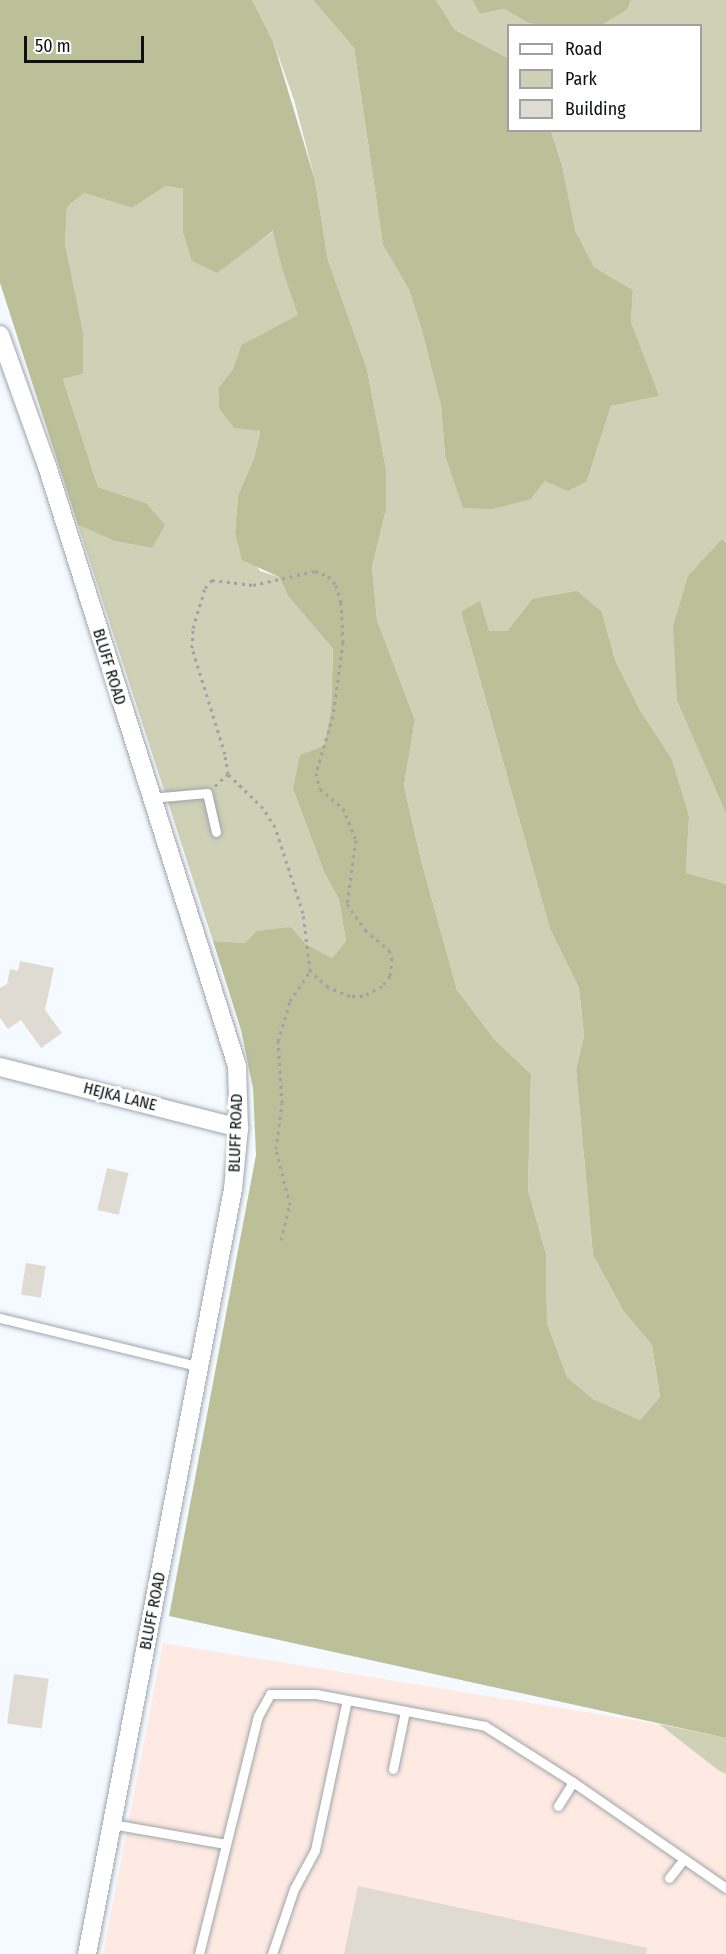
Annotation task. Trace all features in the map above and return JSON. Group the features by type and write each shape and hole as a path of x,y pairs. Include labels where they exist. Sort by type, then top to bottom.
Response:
{"street":[{"name":"BLUFF ROAD","path":"0,335 47,466 150,798 237,1066 239,1128 233,1189 87,1954"},
{"name":"HEJKA LANE","path":"0,1067 239,1128"}],"lane":[{"path":"150,798 207,794 216,832"},
{"path":"0,1318 201,1366"},
{"path":"200,1954 258,1716 270,1694 316,1694 485,1726 573,1782 726,1888"},
{"path":"272,1954 294,1890 315,1851 347,1700"},
{"path":"393,1770 405,1711"},
{"path":"558,1806 573,1782"},
{"path":"112,1824 225,1844"},
{"path":"669,1878 684,1859"}],"path":[{"path":"281,1240 290,1205 276,1149 282,1103 278,1041 290,1001 310,971 303,913 275,827 263,808 228,774 192,648 193,628 205,588 212,580 253,585 315,571 328,576 336,585 340,602 343,642 333,716 316,764 317,782 343,808 356,840 347,904 365,930 389,950 393,967 382,986 363,996 337,992 310,971"},
{"path":"207,794 228,774"}],"shaded area":[{"path":"163,1643 659,1724 726,1774 726,1954 103,1954"}],"green space":[{"path":"0,0 252,0 273,41 315,180 328,260 367,369 386,469 386,510 372,567 377,620 415,720 404,786 421,860 457,990 495,1040 531,1074 528,1190 546,1254 547,1323 567,1377 593,1399 640,1420 660,1397 652,1345 624,1312 593,1255 576,1069 584,1036 579,988 550,929 461,612 480,601 489,631 507,631 532,599 577,591 602,612 615,660 640,711 671,758 689,816 686,873 726,884 726,1738 169,1616 256,1155 253,1088 241,1030 213,941 245,943 257,931 291,927 306,944 332,958 346,941 339,900 324,872 293,789 300,755 324,746 331,709 333,649 288,596 279,577 242,560 235,532 238,495 254,458 260,431 234,428 219,409 218,388 233,369 241,345 298,315 282,269 273,231 217,273 192,261 183,232 183,189 166,186 132,208 84,193 67,207 65,245 83,333 83,374 63,379 98,487 146,503 165,525 152,548 112,540 78,525 0,283"},
{"path":"252,0 313,0 354,48 383,245 409,290 422,331 441,406 445,455 531,499 545,481 587,481 611,406 658,396 631,322 633,290 594,267 574,231 562,165 551,132 702,132 702,24 604,24 627,10 631,0 726,0 726,543 722,540 677,701 726,814 726,884 686,873 689,816 615,660 602,612 532,599 507,631 489,631 461,612 550,929 579,988 584,1036 576,1069 593,1255 624,1312 652,1345 660,1397 640,1420 593,1399 567,1377 547,1323 546,1254 528,1190 531,1074 495,1040 457,990 421,860 404,786 415,720 377,620 372,567 386,510 386,469 367,369 328,260 315,180 294,100 273,41"},
{"path":"313,0 436,0 455,30 507,57 507,132 551,132 562,165 575,231 594,267 633,290 631,322 659,396 611,406 587,481 568,491 545,481 531,499 492,509 463,508 445,455 441,406 422,331 409,290 383,245 354,48"},
{"path":"436,0 472,0 480,14 504,9 528,23 536,24 507,24 507,57 455,30"},
{"path":"472,0 631,0 627,10 604,24 534,24 504,9 480,14"},
{"path":"166,186 184,189 183,232 257,243 274,231 282,269 299,315 241,345 233,369 218,388 219,409 234,428 260,430 254,458 238,495 235,532 260,571 279,577 288,596 333,649 331,709 324,746 293,789 324,872 339,900 346,941 332,958 306,944 291,927 245,943 213,941 78,525 112,540 146,503 98,487 63,379 83,374 65,245 67,207 84,193 132,208"},
{"path":"722,539 726,543 726,814 677,701 673,627 688,576"},
{"path":"659,1724 726,1738 726,1774 718,1770"}],"building":[{"path":"20,961 54,968 45,1010 62,1033 41,1048 21,1020 8,1029 0,1018 0,988 7,984 10,969 18,971"},
{"path":"107,1168 128,1173 119,1215 97,1210"},
{"path":"26,1263 46,1266 41,1298 21,1295"},
{"path":"14,1674 49,1679 42,1728 7,1724"},
{"path":"358,1886 647,1948 646,1954 344,1954"}]}
